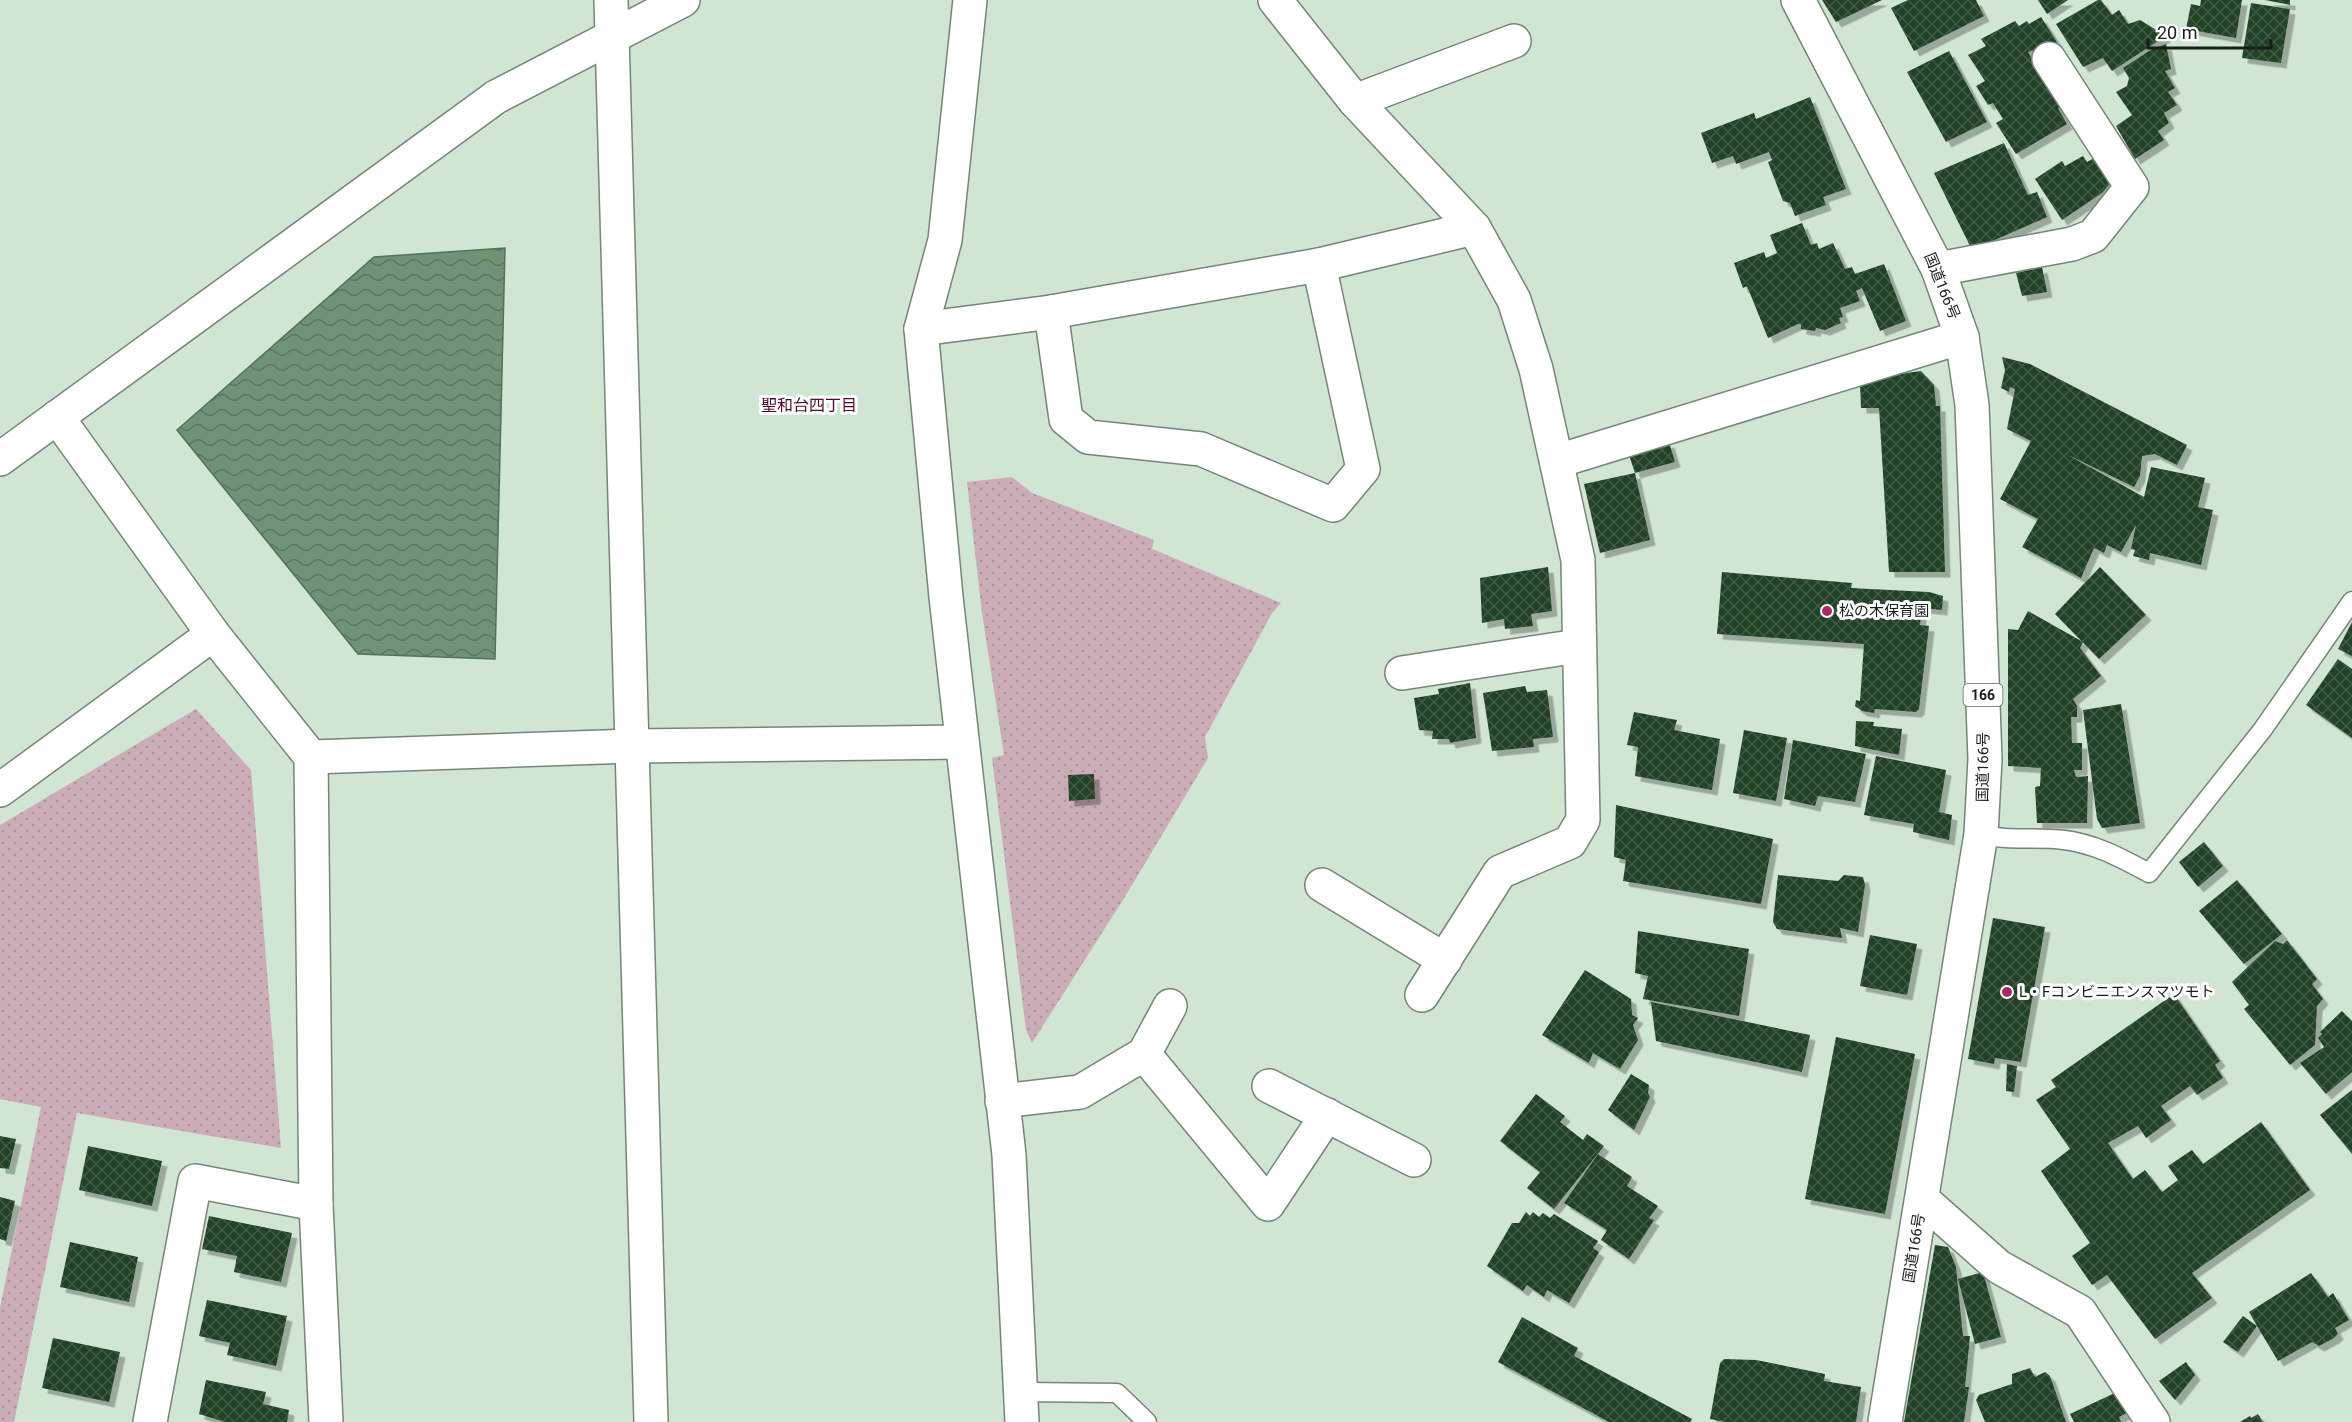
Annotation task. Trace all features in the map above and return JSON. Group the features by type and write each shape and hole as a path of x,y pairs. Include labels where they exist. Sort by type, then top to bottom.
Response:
{"main road":[{"path":"610,0 651,1422"},
{"path":"0,459 496,97 683,0"},
{"path":"970,0 945,240 921,329 962,742 1009,1155 1021,1407"},
{"path":"1275,0 1354,101 1474,228 1514,300 1536,369 1578,560 1582,820 1570,842 1500,872 1422,995"},
{"name":"国道166号","path":"1798,0 1938,269 1962,337 1972,405 1985,759 1981,834 1885,1422"},
{"path":"1354,101 1514,40"},
{"path":"1938,269 2072,244 2093,236 2132,188 2049,59"},
{"path":"921,329 1052,312 1319,265 1474,228"},
{"path":"1052,312 1066,419 1088,438 1201,449 1333,506 1364,470 1319,265"},
{"path":"1558,461 1962,337"},
{"path":"57,417 213,634 311,758 316,1204 326,1422"},
{"path":"0,790 213,634"},
{"path":"1402,672 1578,646"},
{"path":"311,758 632,746 962,742"},
{"path":"1322,885 1445,960"},
{"path":"1002,1101 1080,1092 1144,1054 1170,1006"},
{"path":"1144,1054 1268,1204 1327,1115"},
{"path":"1269,1086 1414,1160"},
{"path":"150,1422 195,1181 316,1204"},
{"path":"1922,1199 1999,1267 2080,1312 2153,1422"}],"lane":[{"path":"1981,834 1998,839 2062,839 2099,846 2149,873 2263,729 2352,601"},
{"path":"1021,1407 1117,1393 1147,1422"}],"shaded area":[{"path":"1012,477 1032,493 1154,540 1152,549 1281,603 1272,613 1205,737 1208,758 1126,895 1032,1043 1026,1030 992,758 1004,755 982,613 967,482"},
{"path":"196,709 251,770 281,1148 77,1113 14,1422 0,1422 0,1308 41,1107 0,1099 0,825"}],"water":[{"path":"505,248 495,659 358,654 177,430 374,257"}],"building":[{"path":"1822,0 1882,0 1836,22"},
{"path":"1908,0 1976,0 1984,16 1914,51 1891,8"},
{"path":"2038,0 2068,0 2047,14"},
{"path":"2101,0 2112,15 2119,10 2128,24 2140,20 2166,36 2112,71 2103,58 2083,67 2056,24"},
{"path":"2201,0 2242,0 2236,38 2186,29 2191,4 2200,6"},
{"path":"2265,0 2290,0 2290,5"},
{"path":"2251,3 2290,9 2281,63 2242,58"},
{"path":"2041,17 2057,42 2037,56 2034,50 2028,52 2049,89 2065,105 2058,108 2067,124 2016,154 1996,123 2003,119 1993,103 1988,105 1976,86 1985,81 1968,55 1986,46 1981,39 2015,21 2019,26 2027,21 2029,24"},
{"path":"2166,44 2171,69 2165,71 2175,88 2168,92 2177,105 2164,113 2169,123 2158,131 2164,140 2135,159 2116,126 2132,115 2116,92 2127,86 2129,78 2123,68 2152,49"},
{"path":"1949,51 1987,122 1946,142 1907,72"},
{"path":"1810,97 1846,189 1823,197 1826,205 1795,216 1790,203 1783,201 1768,162 1772,160 1769,152 1736,164 1733,156 1712,163 1701,133 1754,113 1756,119"},
{"path":"2004,143 2028,195 2037,192 2047,217 1972,250 1934,173"},
{"path":"2083,156 2087,162 2096,157 2113,180 2102,193 2062,220 2035,179 2062,161 2065,166"},
{"path":"1802,223 1811,245 1817,243 1819,249 1833,243 1845,269 1852,267 1855,274 1884,264 1906,321 1880,331 1862,288 1856,291 1860,301 1840,308 1843,317 1839,318 1841,323 1825,330 1816,328 1815,331 1801,329 1801,324 1798,324 1768,338 1747,286 1743,288 1734,263 1764,252 1766,258 1777,253 1770,235"},
{"path":"2042,267 2047,292 2022,296 2016,273"},
{"path":"2002,357 2030,364 2187,445 2177,465 2155,454 2142,456 2140,476 2134,487 2066,454 2144,497 2151,467 2205,478 2198,507 2213,510 2201,565 2150,553 2149,560 2133,556 2135,550 2131,549 2136,525 2121,552 2107,545 2104,553 2094,548 2081,578 2022,547 2038,519 2000,499 2031,441 2007,429 2015,389 2010,387 2009,392 2001,388 2005,370"},
{"path":"1921,371 1934,385 1936,406 1940,406 1945,572 1889,572 1879,408 1861,408 1860,383 1863,379"},
{"path":"1669,442 1675,462 1635,473 1629,455"},
{"path":"1635,473 1650,540 1600,553 1584,484"},
{"path":"1548,567 1552,611 1531,614 1533,626 1505,629 1504,619 1482,623 1480,578"},
{"path":"2100,567 2146,615 2099,659 2055,614"},
{"path":"1722,572 1852,583 1851,588 1929,592 1943,596 1942,610 1922,608 1920,625 1929,626 1919,709 1916,712 1875,709 1874,713 1862,711 1855,706 1856,700 1860,701 1864,644 1717,634"},
{"path":"2028,611 2083,642 2080,648 2101,676 2073,699 2077,706 2077,717 2071,717 2072,743 2082,743 2082,770 2074,770 2076,777 2088,776 2087,823 2037,823 2035,787 2040,786 2041,768 2008,766 2008,629 2018,630"},
{"path":"2352,622 2352,656 2338,649"},
{"path":"2338,659 2352,669 2352,738 2306,705"},
{"path":"1470,683 1476,738 1450,743 1449,739 1432,739 1433,731 1419,730 1414,698 1439,694 1438,689"},
{"path":"1525,686 1527,692 1547,690 1553,737 1533,739 1534,747 1492,751 1483,693"},
{"path":"2121,704 2140,823 2102,828 2097,819 2083,710"},
{"path":"1634,712 1677,720 1674,730 1720,739 1712,790 1635,776 1638,747 1627,745"},
{"path":"1856,721 1874,722 1873,726 1902,729 1899,755 1855,746"},
{"path":"1744,730 1787,738 1776,801 1733,793"},
{"path":"1793,740 1866,754 1855,802 1818,796 1815,806 1784,799"},
{"path":"1876,756 1946,770 1939,812 1952,815 1949,840 1913,832 1914,824 1864,815"},
{"path":"1094,774 1095,799 1069,801 1068,775"},
{"path":"1616,805 1773,839 1761,904 1623,881 1626,860 1614,857"},
{"path":"2204,842 2223,866 2198,887 2179,862"},
{"path":"1778,875 1838,881 1844,875 1863,877 1865,885 1858,932 1840,928 1842,938 1777,929 1773,922"},
{"path":"2237,880 2282,934 2244,964 2199,911"},
{"name":"L・Fコンビニエンスマツモト","path":"1993,918 2045,927 2021,1062 1995,1058 1994,1064 1968,1059"},
{"path":"1638,931 1749,949 1739,1016 1643,999 1648,976 1635,973"},
{"path":"1870,935 1917,944 1907,995 1860,986"},
{"path":"2287,940 2317,979 2312,984 2323,999 2317,1006 2315,1045 2290,1065 2244,1009 2249,1005 2232,982 2275,941 2283,944"},
{"path":"1585,970 1631,999 1632,1015 1638,1018 1633,1025 1638,1040 1620,1069 1593,1053 1589,1063 1542,1035"},
{"path":"2174,994 2220,1061 2215,1065 2223,1078 2197,1095 2190,1086 2161,1106 2171,1120 2146,1138 2138,1126 2108,1143 2125,1168 2133,1179 2145,1170 2162,1192 2178,1180 2168,1166 2192,1150 2203,1164 2261,1122 2310,1190 2192,1273 2212,1298 2155,1339 2107,1275 2092,1285 2072,1256 2090,1243 2041,1171 2070,1149 2036,1100 2056,1087 2051,1080"},
{"path":"1651,1002 1810,1035 1802,1072 1656,1041"},
{"path":"2342,1011 2352,1021 2352,1072 2326,1094 2300,1063 2324,1047 2318,1038 2322,1034 2320,1032"},
{"path":"1836,1037 1915,1054 1885,1214 1805,1199"},
{"path":"2007,1064 2017,1066 2014,1092 2006,1091"},
{"path":"1631,1074 1649,1085 1650,1097 1634,1130 1608,1110"},
{"path":"2352,1090 2352,1154 2320,1115"},
{"path":"1536,1094 1565,1116 1560,1122 1583,1140 1587,1134 1604,1146 1554,1209 1527,1188 1540,1172 1500,1141"},
{"path":"0,1136 16,1139 9,1169 0,1168"},
{"path":"88,1146 162,1161 152,1206 79,1190"},
{"path":"1598,1154 1632,1177 1627,1186 1658,1206 1649,1218 1654,1220 1629,1259 1601,1240 1607,1230 1564,1203"},
{"path":"0,1197 15,1201 6,1241 0,1239"},
{"path":"1526,1212 1530,1216 1533,1212 1539,1217 1543,1213 1550,1218 1554,1214 1598,1241 1593,1248 1599,1252 1569,1303 1547,1290 1544,1297 1527,1285 1523,1291 1487,1266 1512,1223 1519,1223"},
{"path":"209,1216 292,1233 281,1282 234,1272 237,1256 202,1249"},
{"path":"70,1242 138,1257 129,1302 60,1287"},
{"path":"1935,1245 1948,1247 1956,1267 1963,1336 1970,1336 1965,1387 1969,1387 1964,1422 1904,1422"},
{"path":"1983,1272 2001,1337 1975,1344 1958,1279"},
{"path":"2311,1273 2328,1297 2333,1293 2349,1320 2335,1328 2338,1334 2334,1338 2319,1346 2312,1342 2278,1361 2249,1312"},
{"path":"207,1300 287,1316 276,1366 227,1355 230,1343 199,1336"},
{"path":"2243,1316 2257,1326 2238,1352 2223,1342"},
{"path":"1522,1317 1578,1348 1574,1356 1692,1419 1690,1422 1609,1422 1498,1362"},
{"path":"53,1338 120,1352 109,1402 42,1388"},
{"path":"1724,1359 1756,1360 1825,1374 1824,1381 1861,1387 1856,1422 1725,1422 1710,1419 1720,1363"},
{"path":"2186,1362 2195,1375 2175,1400 2159,1381"},
{"path":"2030,1368 2035,1377 2045,1372 2050,1376 2066,1422 1985,1422 1976,1400 1979,1395 2012,1384 2012,1374"},
{"path":"206,1380 266,1392 263,1404 289,1410 287,1422 225,1422 199,1414"},
{"path":"2117,1392 2127,1413 2119,1417 2121,1422 2074,1422 2070,1414"},
{"path":"2258,1414 2263,1422 2240,1422 2250,1416 2251,1418"}],"place":[{"name":"松の木保育園","path":"1827,611"},
{"name":"L・Fコンビニエンスマツモト","path":"2007,992"}],"district":[{"name":"聖和台四丁目","path":"809,405"}]}
